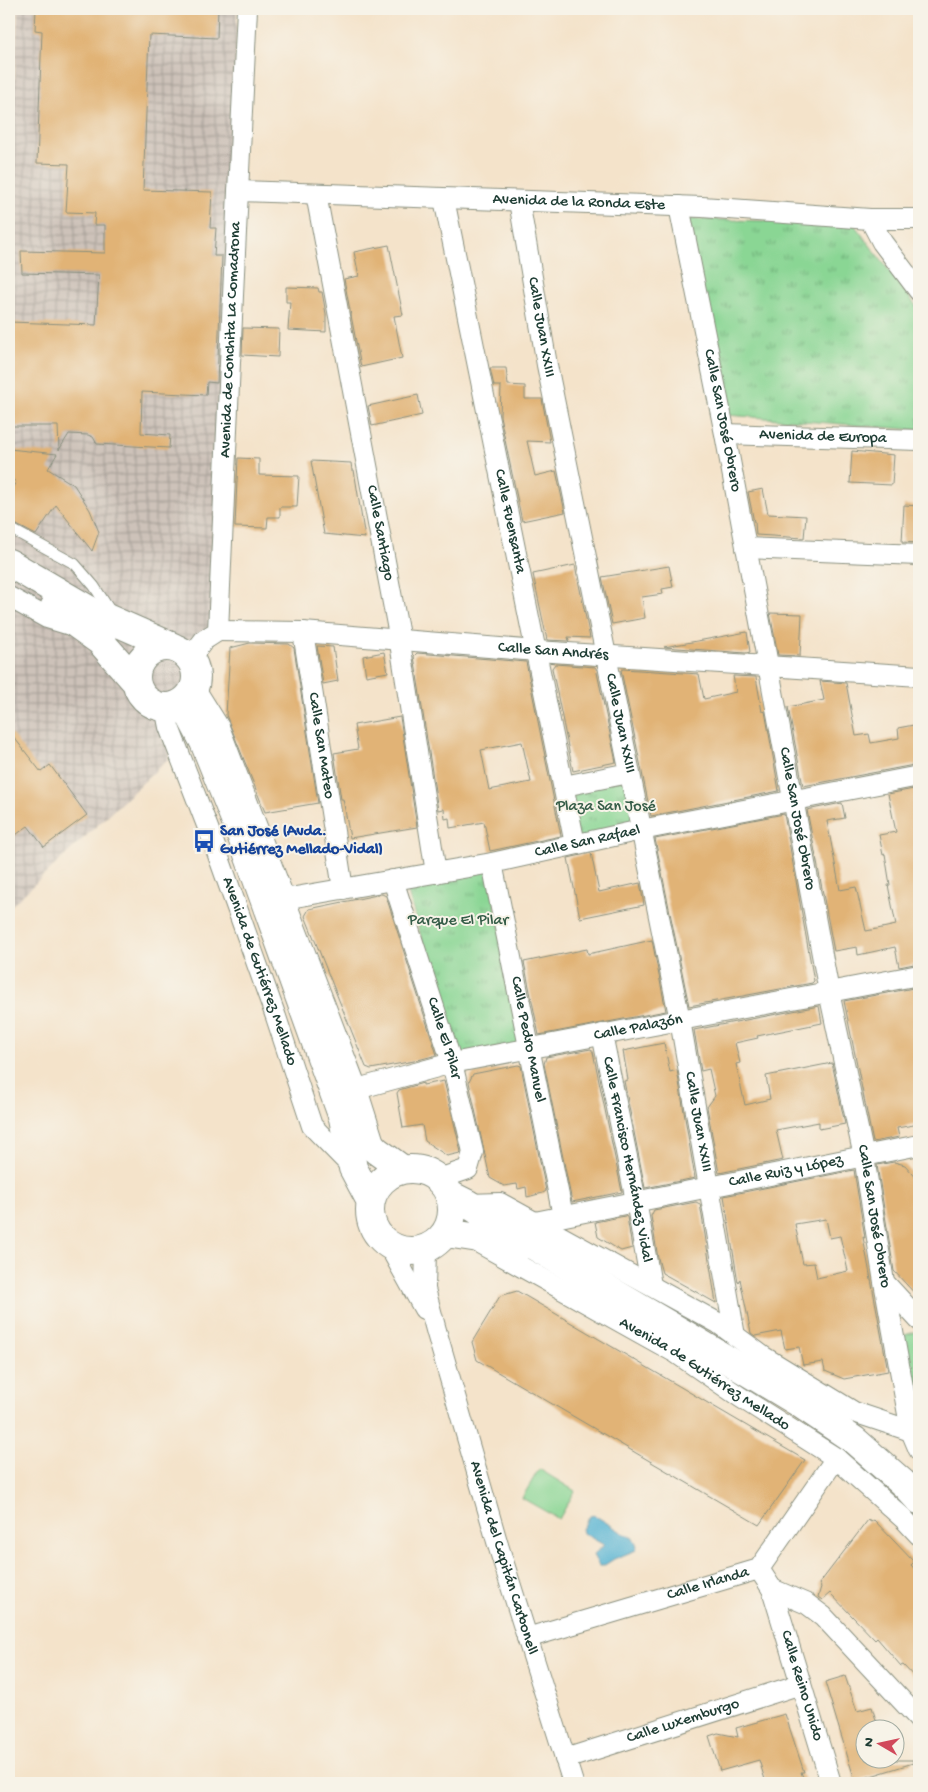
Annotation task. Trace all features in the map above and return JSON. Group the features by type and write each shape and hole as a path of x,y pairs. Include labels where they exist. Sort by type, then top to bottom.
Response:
{"main road":[{"path":"9,563 91,611 182,652 195,667 196,677 181,699 155,705 146,700 136,682 100,641 45,602 9,583"},
{"path":"136,682 139,662 145,654 163,646 182,652"},
{"name":"Avenida de Gutiérrez Mellado","path":"181,699 204,742 240,832 343,1118 353,1168 370,1200"},
{"path":"343,1118 377,1151 402,1169"},
{"path":"402,1169 422,1170 452,1193 452,1215 448,1240 414,1252 401,1251 389,1246 375,1231 370,1216 370,1200 375,1188 386,1176 402,1169"},
{"name":"Avenida de Gutiérrez Mellado","path":"452,1193 534,1234 698,1342 796,1401 854,1440 905,1485 919,1500"},
{"name":"Avenida de Gutiérrez Mellado","path":"448,1240 534,1234"}],"street":[{"name":"Avenida de Conchita La Comadrona","path":"218,632 247,9"},
{"name":"Avenida de la Ronda Este","path":"238,191 678,206 870,219 919,220"},
{"name":"Calle Santiago","path":"316,194 400,639 436,872"},
{"name":"Calle Fuensanta","path":"444,198 575,844"},
{"name":"Calle Juan XXIII","path":"519,201 547,365 680,1020 735,1336"},
{"name":"Calle San José Obrero","path":"678,206 725,434 792,801 829,992 864,1157 884,1282 919,1450"},
{"path":"870,219 882,242 919,291"},
{"name":"Avenida de Europa","path":"725,434 919,440"},
{"path":"746,548 919,555"},
{"path":"9,597 48,618 84,628"},
{"name":"Calle San Andrés","path":"218,632 303,632 537,651 919,676"},
{"path":"182,652 218,632"},
{"name":"Calle San Mateo","path":"303,632 343,888"},
{"path":"181,699 219,726 358,1089 377,1151"},
{"name":"Avenida de Gutiérrez Mellado","path":"181,699 169,727 214,842 276,1017 312,1126 353,1168"},
{"path":"564,786 629,773"},
{"name":"Calle San Rafael","path":"284,898 492,863 641,830 919,776"},
{"name":"Calle Pedro Manuel","path":"492,863 563,1216"},
{"name":"Calle El Pilar","path":"393,880 452,1063 473,1152 468,1169 452,1193"},
{"name":"Calle Palazón","path":"358,1089 452,1063 919,976"},
{"name":"Calle Francisco Hernández Vidal","path":"602,1034 651,1285"},
{"name":"Calle Ruiz y López","path":"534,1234 563,1216 864,1157 916,1151"},
{"name":"Avenida de Gutiérrez Mellado","path":"534,1234 651,1285 718,1323 764,1357 854,1412 915,1435"},
{"path":"436,1330 425,1289 448,1240"},
{"name":"Avenida de Gutiérrez Mellado","path":"448,1240 676,1353 740,1397 836,1458 904,1519 919,1535"},
{"path":"389,1246 436,1330"},
{"path":"884,1282 919,1320"},
{"name":"Avenida del Capitán Carbonell","path":"436,1330 527,1638 573,1783"},
{"name":"Calle Irlanda","path":"527,1638 759,1569 836,1458"},
{"name":"Calle Reino Unido","path":"759,1569 772,1589 831,1783"},
{"path":"772,1589 806,1604 824,1616 919,1719"},
{"name":"Calle Luxemburgo","path":"565,1759 800,1684"}],"lane":[{"path":"9,528 75,564 94,586 118,623"}],"shaded area":[{"path":"18,9 237,9 230,243 212,628 195,667 168,759 9,908 9,139 12,139"}],"green space":[{"path":"688,219 853,223 919,310 919,430 727,415"},
{"name":"Plaza San José","path":"629,773 641,830 575,844 564,786"},
{"name":"Parque El Pilar","path":"488,870 523,1044 456,1055 407,889"},
{"path":"919,1331 919,1440 894,1338"},
{"path":"539,1469 575,1491 559,1519 522,1498"}],"water":[{"path":"594,1515 632,1537 637,1546 636,1550 603,1566 599,1566 593,1555 604,1545 583,1533 582,1529 590,1516"}],"building":[{"path":"36,9 218,9 217,38 149,35 143,190 212,192 210,228 216,228 214,256 222,256 217,383 207,382 206,395 142,392 141,433 170,435 169,448 97,444 93,437 88,435 69,434 59,450 58,426 9,426 9,322 96,325 99,275 22,273 21,251 105,253 105,225 94,225 95,213 66,212 69,164 37,163 42,31 35,30"},
{"path":"389,245 403,315 394,316 402,358 361,367 344,279 359,276 354,252"},
{"path":"286,287 318,288 319,292 322,292 326,314 326,332 288,330 290,302 286,302"},
{"path":"243,328 279,329 278,357 242,355"},
{"path":"490,368 506,368 508,385 525,386 525,399 542,399 550,442 527,441 535,476 556,471 565,512 522,521 500,416 501,386 494,386"},
{"path":"418,395 422,415 372,426 368,406"},
{"path":"9,449 57,454 48,469 74,485 90,510 99,532 92,551 56,505 36,535 9,521 9,493 16,482 9,477"},
{"path":"852,451 894,455 892,485 850,483"},
{"path":"238,458 259,459 259,475 299,476 297,507 280,507 280,517 268,517 267,528 235,527"},
{"path":"311,461 351,463 352,470 354,470 365,538 324,534"},
{"path":"763,489 768,514 806,516 804,538 756,535 748,492"},
{"path":"904,505 919,506 919,543 902,542"},
{"path":"575,565 590,638 568,637 569,641 547,640 533,574"},
{"path":"669,566 673,587 662,589 663,594 642,597 645,618 612,624 602,577"},
{"path":"770,613 802,614 800,656 778,655"},
{"path":"747,632 750,652 746,653 664,647"},
{"path":"250,643 289,644 294,648 318,803 265,812 226,715 230,648"},
{"path":"317,646 333,647 338,681 323,684"},
{"path":"384,652 388,672 366,676 363,656"},
{"path":"417,653 526,662 561,836 490,851 484,822 450,828 449,818 445,819 444,809 438,810 414,656","holes":["522,742 531,782 489,790 481,750"]},
{"path":"555,664 596,668 616,762 573,771 552,668"},
{"path":"621,670 699,674 704,699 736,692 733,676 756,677 762,712 765,711 779,791 651,816"},
{"path":"820,681 846,683 856,736 869,734 871,743 899,738 898,728 919,724 919,764 803,786 788,707 824,700"},
{"path":"400,717 417,827 350,838 343,799 341,799 334,753 358,749 354,725"},
{"path":"9,731 41,772 50,765 87,815 44,847 28,826 9,840"},
{"path":"919,788 919,963 899,967 895,947 858,955 857,947 834,951 807,810 842,803 845,818 827,821 840,890 856,887 866,931 882,928 896,925 888,885 890,885 885,854 883,855 879,835 896,832 888,794"},
{"path":"784,814 814,981 812,983 689,1006 655,839"},
{"path":"591,853 599,892 640,883 644,905 580,918 568,858"},
{"path":"382,894 386,896 437,1055 371,1069 366,1067 305,916 309,909"},
{"path":"652,940 666,1011 539,1035 524,962 587,949 588,954"},
{"path":"919,987 919,1124 897,1128 899,1137 873,1142 844,1001"},
{"path":"819,1006 822,1023 757,1036 758,1038 735,1043 740,1063 736,1064 745,1105 770,1099 766,1076 832,1063 845,1124 819,1129 819,1122 776,1130 783,1160 719,1173 707,1107 715,1096 709,1069 701,1071 694,1030"},
{"path":"664,1043 670,1072 677,1070 695,1178 645,1188 624,1081 628,1080 623,1051"},
{"path":"591,1049 622,1192 572,1202 544,1064 546,1057"},
{"path":"521,1066 546,1191 527,1197 526,1187 518,1189 517,1184 504,1186 490,1178 469,1082 473,1074"},
{"path":"444,1081 461,1152 447,1156 425,1141 422,1125 403,1128 397,1093 399,1090 423,1083 423,1085"},
{"path":"894,1162 905,1165 919,1181 919,1298 894,1271 877,1165"},
{"path":"854,1170 865,1238 863,1237 888,1371 844,1379 825,1371 823,1362 803,1365 799,1347 785,1349 781,1331 755,1336 751,1333 740,1279 738,1282 724,1196","holes":["826,1219 830,1238 840,1236 848,1271 817,1278 814,1263 803,1264 795,1224"]},
{"path":"696,1202 700,1204 716,1303 662,1273 658,1258 651,1216 654,1210"},
{"path":"627,1217 632,1248 621,1251 598,1237 595,1222"},
{"path":"517,1291 805,1460 759,1525 477,1360 472,1342 500,1296"},
{"path":"868,1520 871,1522 874,1520 914,1562 911,1565 919,1574 919,1682 830,1593 822,1600 818,1597 821,1587 819,1584"},
{"path":"845,1676 857,1711 872,1707 876,1720 856,1720 856,1770 890,1770 855,1781 825,1682"},
{"path":"785,1714 804,1772 801,1772 805,1783 766,1783 759,1760 720,1771 709,1736 718,1733 738,1737 736,1728"},
{"path":"906,1760 913,1760 913,1763 906,1765"}],"place":[{"name":"San José (Avda. Gutiérrez Mellado-Vidal)","path":"204,841"}]}
